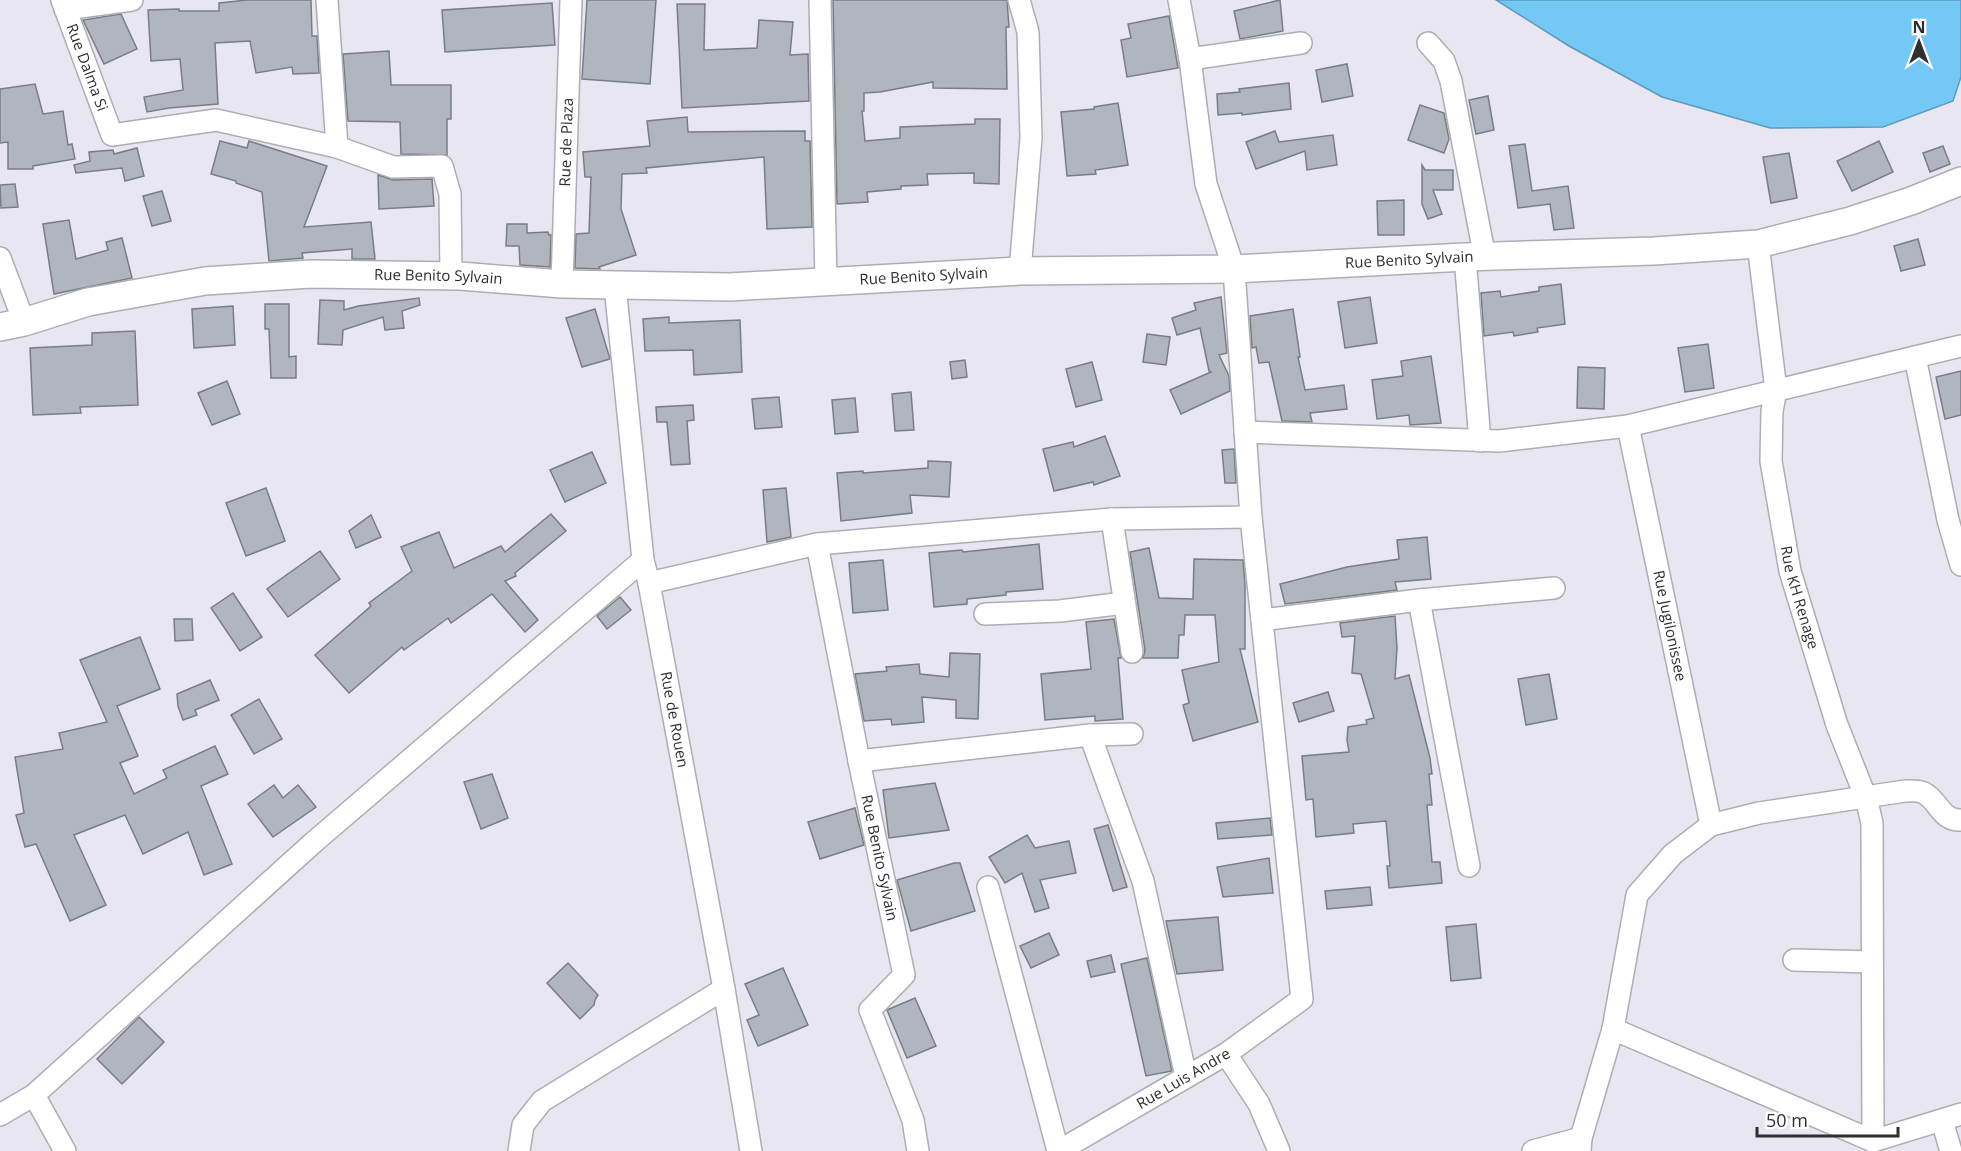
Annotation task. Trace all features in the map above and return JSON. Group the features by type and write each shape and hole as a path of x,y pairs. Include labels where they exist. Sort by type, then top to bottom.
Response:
{"main road":[{"name":"Rue Benito Sylvain","path":"12,325 88,302 205,280 310,274 451,276 615,286 729,287 1020,270 1234,269 1654,251 1758,243 1850,221 1911,201 1961,181"}],"street":[{"path":"63,5 132,0"},
{"path":"327,0 337,147 393,167 442,166 450,194 451,276"},
{"name":"Rue de Plaza","path":"562,284 571,0"},
{"path":"820,0 826,282"},
{"path":"1019,0 1028,32 1030,138 1020,270"},
{"path":"1179,0 1190,59 1206,184 1234,269 1251,518 1262,620 1419,600 1554,588"},
{"name":"Rue Dalma Si","path":"63,5 112,135 216,120 337,147"},
{"path":"1190,59 1301,43"},
{"path":"1428,43 1444,61 1451,81 1475,257 1480,441"},
{"name":"Rue KH Renage","path":"1758,243 1776,390 1772,411 1771,461 1790,572 1837,725 1866,798 1872,822 1873,1141"},
{"path":"0,258 12,325"},
{"name":"Rue de Rouen","path":"615,286 643,560 724,988 751,1151"},
{"path":"1245,432 1480,441 1513,440 1628,426 1961,346"},
{"path":"1915,357 1948,520 1961,565"},
{"name":"Rue Jugilonissee","path":"1628,426 1711,825"},
{"path":"649,583 817,544 1112,519 1251,518"},
{"path":"1112,519 1132,652"},
{"name":"Rue Benito Sylvain","path":"817,544 904,975 870,1010 913,1120 918,1151"},
{"path":"0,1115 34,1095 314,842 643,560"},
{"path":"1419,600 1469,866"},
{"path":"985,614 1060,611 1124,603"},
{"name":"Rue Luis Andre","path":"1059,1151 1226,1054 1302,999 1262,620"},
{"path":"859,761 1090,735 1132,734"},
{"path":"1090,735 1143,881 1186,1077"},
{"path":"1533,1151 1580,1145 1613,1029 1637,895 1673,854 1711,825 1759,813 1905,791 1921,791 1950,819 1961,820"},
{"path":"988,887 1059,1151"},
{"path":"1794,960 1872,962"},
{"path":"519,1151 524,1125 542,1101 724,988"},
{"path":"1613,1029 1873,1141 1952,1118 1951,1151"},
{"path":"1226,1054 1259,1104 1279,1151"},
{"path":"34,1095 64,1151"}],"water":[{"path":"1496,0 1961,0 1961,77 1953,101 1883,127 1770,128 1662,97 1569,46"}],"building":[{"path":"247,0 311,0 312,36 317,36 319,73 293,74 292,67 256,73 250,41 215,43 218,104 147,112 144,97 183,90 180,59 151,61 148,10 219,11 219,3"},
{"path":"587,0 656,0 650,84 582,79"},
{"path":"833,0 1007,0 1009,27 1006,27 1007,89 933,88 933,82 864,93 864,111 862,111 865,141 900,138 900,127 975,124 975,119 1000,119 999,184 974,183 974,173 927,174 928,185 901,186 901,189 867,192 868,202 837,204"},
{"path":"1280,0 1283,31 1240,39 1234,11"},
{"path":"552,3 555,45 445,52 442,10"},
{"path":"677,4 705,4 704,50 757,48 759,20 793,22 790,55 808,54 809,101 682,108"},
{"path":"121,14 137,49 104,64 83,20"},
{"path":"1169,16 1178,68 1127,77 1121,40 1131,38 1128,24"},
{"path":"389,51 391,85 451,85 451,119 447,119 447,155 401,154 400,122 348,121 343,54"},
{"path":"1347,64 1353,96 1322,102 1316,70"},
{"path":"1289,83 1291,109 1242,115 1242,113 1218,115 1217,94"},
{"path":"35,84 43,114 63,111 68,145 72,144 75,159 33,166 33,169 8,169 8,142 0,143 0,89"},
{"path":"1488,96 1494,130 1476,134 1469,100"},
{"path":"1118,103 1128,165 1095,170 1096,174 1067,176 1061,112 1094,109 1094,107"},
{"path":"1420,105 1444,113 1449,139 1444,153 1408,140"},
{"path":"687,117 688,132 805,131 805,141 810,141 812,227 767,229 764,157 646,168 647,173 622,174 621,209 636,255 599,267 600,269 575,268 576,234 589,233 591,177 585,177 583,152 650,146 647,121"},
{"path":"1275,131 1279,142 1333,135 1337,165 1307,170 1305,151 1256,169 1246,142"},
{"path":"220,141 247,148 249,141 327,166 304,227 371,222 375,259 352,259 352,249 302,253 303,258 269,261 262,192 211,174"},
{"path":"1879,141 1893,172 1852,191 1837,161"},
{"path":"1525,144 1532,191 1568,186 1574,228 1554,230 1550,204 1518,208 1509,146"},
{"path":"1943,146 1950,164 1930,172 1923,153"},
{"path":"137,148 144,176 125,181 122,168 76,173 74,165 90,161 89,152 113,150 114,154"},
{"path":"1789,153 1797,198 1771,203 1763,157"},
{"path":"1422,165 1425,170 1453,170 1453,190 1433,190 1442,214 1428,219 1422,204"},
{"path":"378,175 393,180 432,179 434,206 379,209"},
{"path":"15,184 18,207 1,208 0,185"},
{"path":"162,191 171,221 152,226 143,196"},
{"path":"1404,200 1404,235 1378,235 1377,201"},
{"path":"69,220 76,259 108,250 106,242 122,238 132,278 54,294 43,224"},
{"path":"507,224 527,224 527,233 548,232 551,235 550,267 520,265 519,246 506,246"},
{"path":"1918,239 1925,265 1901,271 1894,246"},
{"path":"1561,284 1565,324 1537,328 1538,332 1514,336 1513,332 1484,336 1481,293 1500,291 1501,297 1539,291 1539,287"},
{"path":"1221,297 1227,353 1219,355 1229,376 1230,391 1181,414 1170,390 1211,372 1200,328 1177,335 1172,318 1196,310 1194,303"},
{"path":"1370,297 1377,343 1345,348 1338,302"},
{"path":"419,298 420,305 402,311 404,328 385,330 383,317 343,330 342,345 318,344 320,300 344,301 344,310"},
{"path":"265,304 289,304 289,357 296,356 296,378 271,378 269,329 265,329"},
{"path":"233,306 235,345 194,348 192,309"},
{"path":"595,309 610,359 582,367 566,318"},
{"path":"1293,309 1300,357 1298,357 1305,390 1344,385 1347,409 1310,413 1312,422 1282,421 1269,362 1259,363 1256,347 1252,348 1250,316"},
{"path":"669,317 669,323 740,320 742,372 694,375 693,350 645,351 643,319"},
{"path":"135,331 138,405 80,407 81,413 33,415 30,348 92,345 92,333"},
{"path":"1147,334 1170,337 1166,365 1143,362"},
{"path":"1708,344 1714,388 1685,392 1678,348"},
{"path":"1431,356 1441,423 1410,425 1409,415 1377,419 1372,380 1403,376 1401,361"},
{"path":"965,360 967,377 952,379 950,362"},
{"path":"1092,362 1102,400 1076,407 1066,369"},
{"path":"1578,367 1605,368 1604,409 1577,408"},
{"path":"1961,371 1961,415 1945,419 1936,377"},
{"path":"227,381 240,414 212,425 198,393"},
{"path":"911,392 914,430 895,431 892,394"},
{"path":"779,397 782,427 755,429 752,399"},
{"path":"855,398 858,432 835,434 832,400"},
{"path":"693,405 694,420 687,421 690,464 671,465 667,422 657,422 656,407"},
{"path":"1105,436 1120,476 1094,485 1093,482 1054,491 1043,449 1073,442 1074,447"},
{"path":"1234,449 1236,483 1225,483 1222,450"},
{"path":"592,452 606,483 565,502 550,470"},
{"path":"928,461 951,462 949,497 910,495 912,513 841,521 837,473 928,468"},
{"path":"266,488 285,541 246,556 226,503"},
{"path":"786,488 791,537 767,542 763,490"},
{"path":"551,514 566,531 515,573 516,576 505,581 538,620 525,632 492,594 451,623 448,618 404,650 402,647 349,693 315,655 371,606 369,603 412,571 401,547 439,532 454,568 501,546 505,552"},
{"path":"371,515 381,537 356,548 349,531"},
{"path":"1427,537 1431,579 1395,582 1397,590 1285,604 1280,584 1347,567 1399,559 1397,540"},
{"path":"1039,544 1043,589 1006,592 1006,595 967,599 967,604 934,607 929,553"},
{"path":"1149,548 1159,598 1193,599 1194,559 1243,560 1245,649 1240,649 1258,722 1193,741 1183,705 1189,703 1182,670 1219,662 1215,615 1185,615 1184,635 1179,635 1178,658 1143,658 1145,650 1130,552"},
{"path":"320,551 340,579 288,617 267,589"},
{"path":"883,560 888,610 853,613 849,563"},
{"path":"233,593 262,637 240,651 211,608"},
{"path":"620,597 631,610 607,629 597,616"},
{"path":"1395,616 1397,648 1395,679 1409,675 1430,758 1432,805 1427,805 1432,862 1440,862 1442,883 1389,888 1387,866 1390,866 1386,821 1353,824 1354,833 1316,837 1313,799 1306,800 1302,756 1349,752 1348,727 1367,724 1366,720 1374,718 1361,674 1352,673 1355,636 1342,637 1340,623"},
{"path":"174,619 192,619 193,640 175,641"},
{"path":"1114,619 1121,658 1118,658 1123,719 1095,721 1095,716 1045,720 1041,674 1091,669 1086,622"},
{"path":"140,637 160,689 117,706 138,756 120,763 134,794 167,778 163,770 215,746 228,774 201,786 232,864 204,875 188,832 143,854 125,815 74,835 106,905 70,921 36,844 25,847 16,815 24,813 15,757 63,749 59,733 107,722 80,660"},
{"path":"950,653 980,654 978,719 956,718 956,700 922,697 924,722 892,725 891,719 864,721 855,674 887,671 886,667 919,664 920,674 949,677"},
{"path":"1549,674 1557,719 1526,725 1518,679"},
{"path":"210,680 219,700 195,710 197,715 183,720 177,694"},
{"path":"1328,692 1334,711 1299,722 1293,703"},
{"path":"259,699 282,739 254,754 231,715"},
{"path":"492,774 508,818 481,829 464,782"},
{"path":"935,783 949,830 889,838 883,790"},
{"path":"274,785 283,798 298,785 316,807 273,837 248,804"},
{"path":"855,808 864,845 820,859 808,822"},
{"path":"1270,818 1272,835 1218,839 1216,823"},
{"path":"1108,825 1127,887 1113,891 1094,829"},
{"path":"1027,835 1035,848 1069,841 1076,873 1040,880 1049,908 1035,912 1022,873 1005,883 989,857"},
{"path":"1269,858 1273,893 1223,897 1217,867"},
{"path":"960,863 975,911 911,931 897,880"},
{"path":"1370,887 1372,905 1327,909 1325,891"},
{"path":"1218,917 1223,970 1177,974 1166,921"},
{"path":"1476,924 1481,978 1451,981 1446,927"},
{"path":"1049,933 1059,955 1031,968 1020,946"},
{"path":"1111,955 1115,972 1091,977 1087,961"},
{"path":"1147,958 1172,1071 1146,1076 1121,964"},
{"path":"568,963 598,995 594,1005 580,1019 547,983"},
{"path":"783,968 808,1025 758,1046 747,1020 759,1015 745,984"},
{"path":"915,998 936,1046 907,1058 887,1010"},
{"path":"139,1017 164,1042 122,1084 97,1059"}]}
